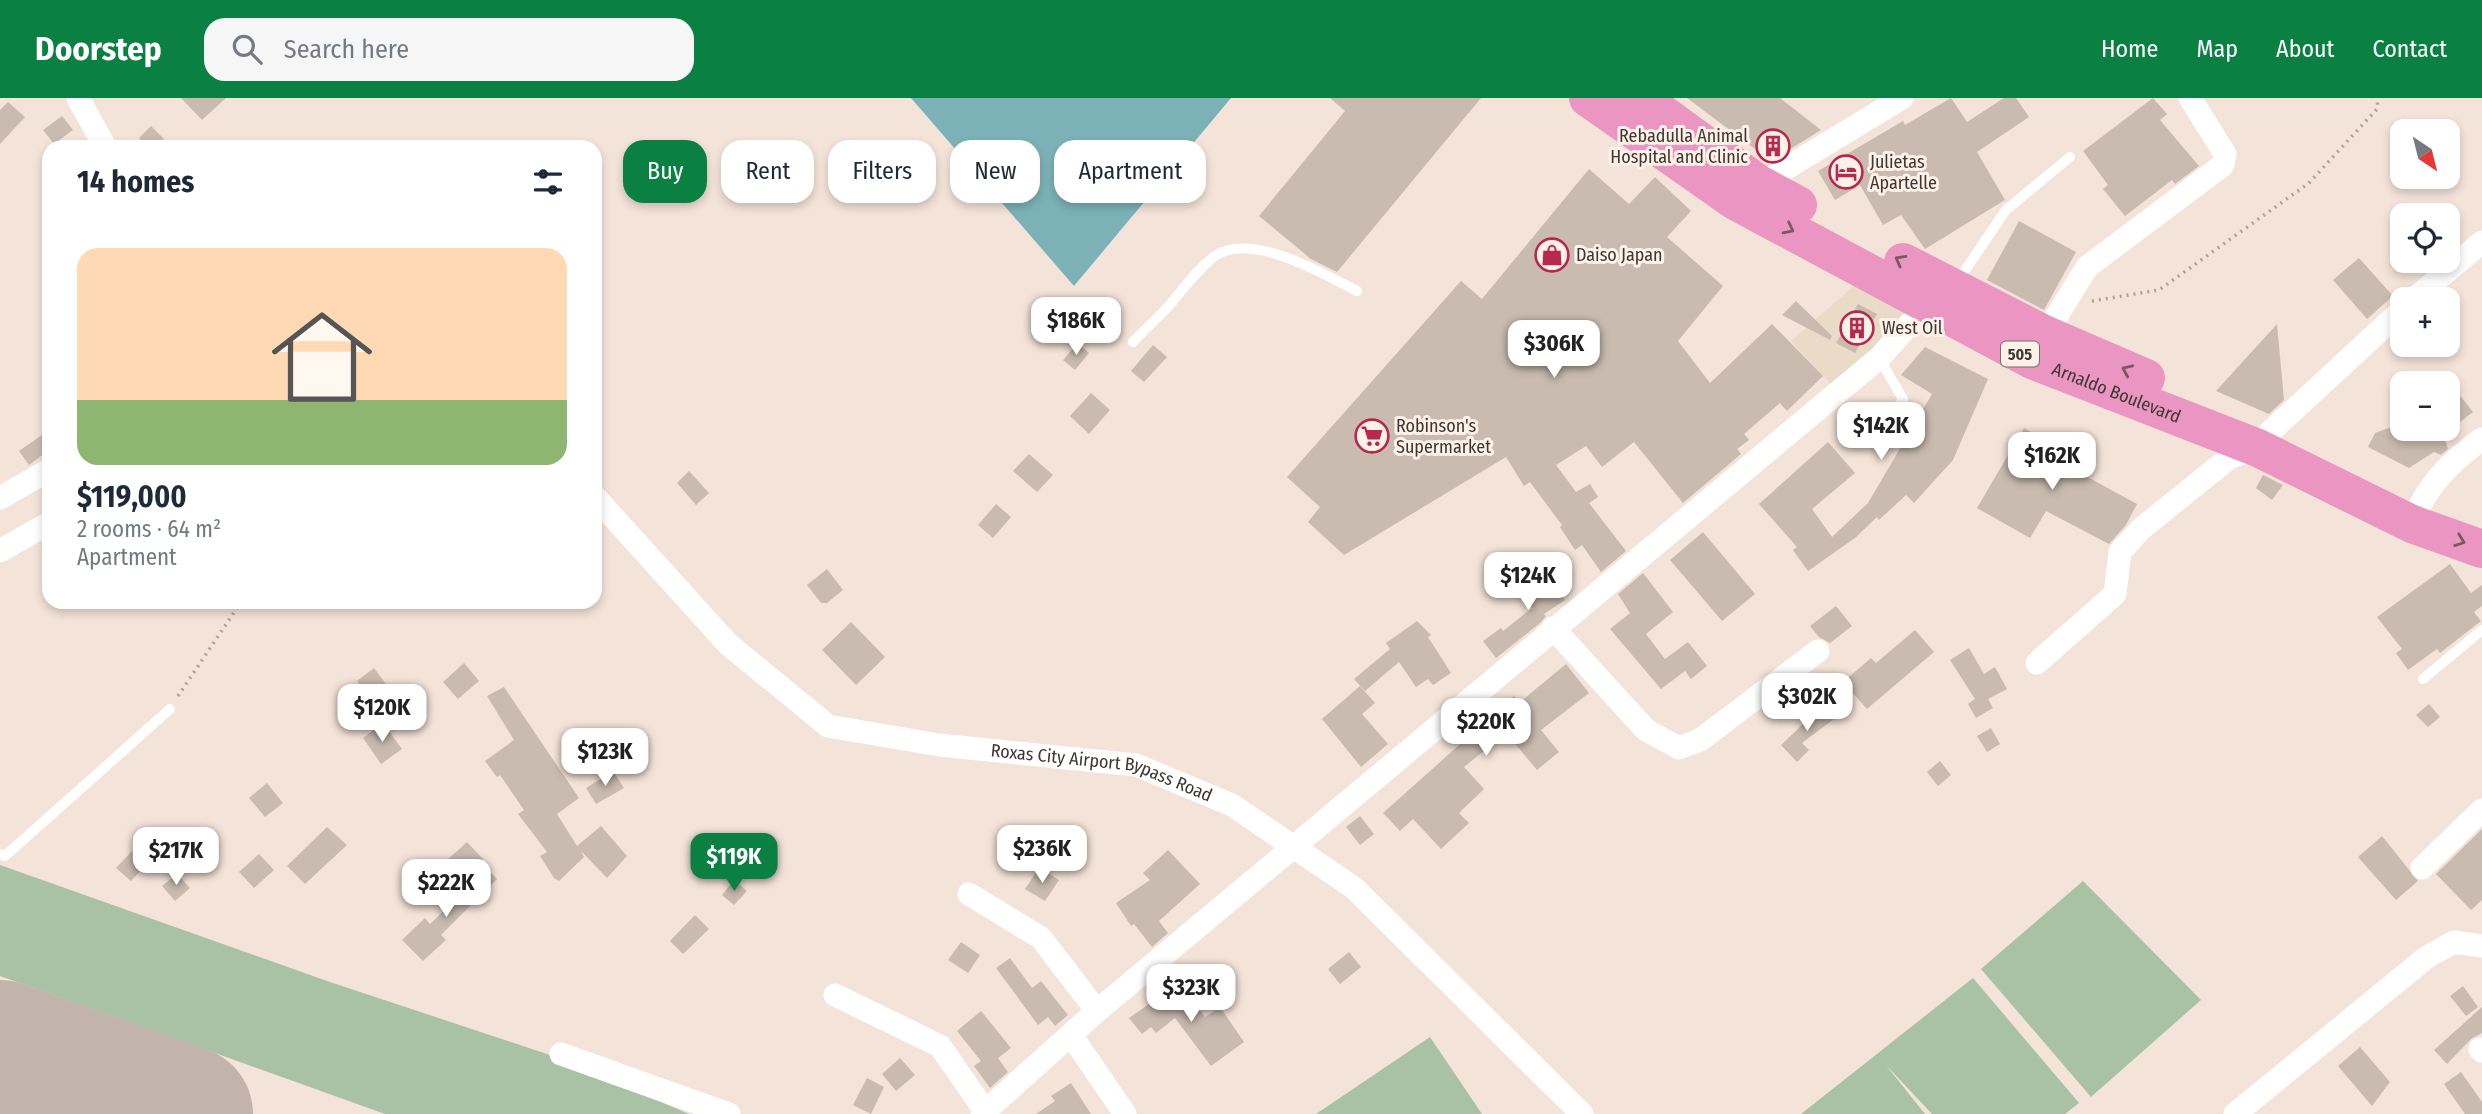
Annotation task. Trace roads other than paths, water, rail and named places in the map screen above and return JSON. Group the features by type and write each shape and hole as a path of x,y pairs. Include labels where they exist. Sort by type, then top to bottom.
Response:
{"highway":[{"name":"Arnaldo Boulevard","path":"1588,98 1747,192 1940,291 2046,333 2416,512 2482,549"},
{"name":"Arnaldo Boulevard","path":"1641,98 1747,192"},
{"name":"Arnaldo Boulevard","path":"2416,512 2482,522"}],"street":[{"path":"78,98 101,140"},
{"path":"1747,192 1902,98"},
{"path":"2046,333 2087,267 2223,164 2225,154 2190,98"},
{"path":"2428,287 2482,242"},
{"path":"835,995 940,1046 983,1112 1097,1011 1879,358 1940,291"},
{"path":"2037,663 2115,594 2120,552 2141,529 2229,458 2264,440 2390,321"},
{"path":"2416,512 2456,457 2482,439"},
{"path":"0,498 42,474"},
{"name":"Roxas City Airport Bypass Road","path":"602,505 728,644 828,726 939,744 1136,765 1232,805 1354,888 1582,1114"},
{"path":"0,551 42,527"},
{"path":"1553,628 1646,730 1679,748 1700,740 1818,651"},
{"path":"2422,868 2482,810"},
{"path":"969,894 1041,938 1097,1011"},
{"path":"2235,1114 2427,957 2454,942 2482,946"},
{"path":"1071,1035 1125,1114"},
{"path":"561,1054 729,1114"}],"lane":[{"path":"1940,291 2006,210 2070,157"},
{"path":"1133,342 1168,307 1192,277 1217,254 1243,248 1278,255 1357,291"},
{"path":"1879,358 1903,399 1888,426"},
{"path":"2423,679 2482,630"},
{"path":"0,854 5,856 170,709"}],"water":[{"path":"911,98 1231,98 1196,140 1054,140 1054,203 1143,203 1074,286 1002,203 1040,203 1040,140 950,140 950,143"}],"place":[{"name":"Rebadulla Animal Hospital and Clinic","path":"1773,146"},
{"name":"Julietas Apartelle","path":"1846,172"},
{"name":"Daiso Japan","path":"1552,255"},
{"name":"West Oil","path":"1857,328"},
{"name":"Robinson's Supermarket","path":"1372,436"}]}
